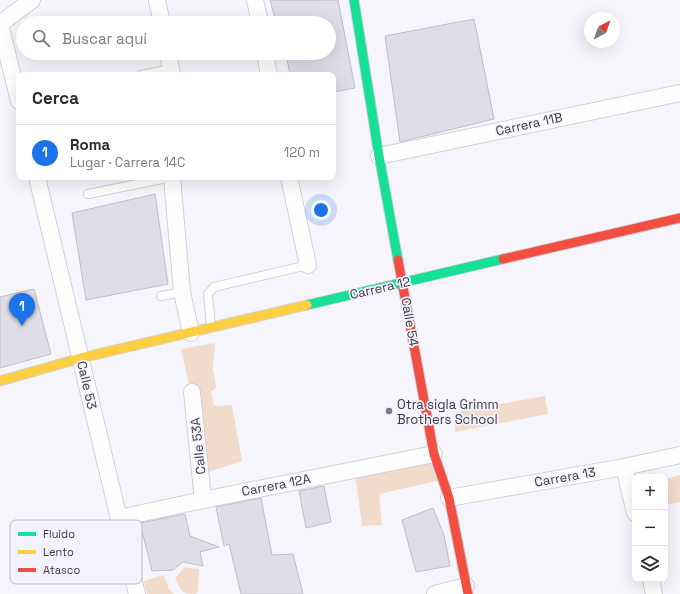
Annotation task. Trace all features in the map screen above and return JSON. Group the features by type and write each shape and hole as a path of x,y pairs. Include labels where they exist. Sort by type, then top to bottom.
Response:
{"street":[{"path":"16,89 0,24 32,0"},
{"path":"156,0 160,16"},
{"path":"255,0 258,16"},
{"name":"Calle 54","path":"354,0 379,156 434,454 449,498 467,590"},
{"path":"169,60 172,72"},
{"path":"267,60 269,72"},
{"name":"Carrera 11B","path":"379,156 680,93"},
{"name":"Calle 53","path":"38,180 119,518"},
{"path":"172,180 182,292 191,333"},
{"path":"290,180 308,265"},
{"name":"Carrera 12","path":"0,381 81,358 680,218"},
{"name":"Calle 53A","path":"192,392 203,500"},
{"name":"Carrera 12A","path":"119,518 434,454"},
{"name":"Carrera 13","path":"449,498 624,467 680,455"},
{"path":"624,467 634,510"},
{"path":"652,582 654,594"},
{"name":"Calle 53","path":"135,584 137,594"},
{"path":"436,594 467,590"}],"lane":[{"path":"88,194 157,180"},
{"path":"211,328 208,294 214,287 308,265"},
{"path":"162,296 182,292"}],"shaded area":[{"path":"215,343 213,369 216,387 211,392 214,406 232,405 242,461 209,472 181,349"},
{"path":"545,396 548,414 455,432 455,412"},
{"path":"437,446 441,480 379,494 382,525 362,526 354,465"},
{"path":"680,475 680,502 668,504 668,478"},
{"path":"185,567 199,569 198,591 196,594 182,591 175,578"},
{"path":"164,575 169,589 174,594 147,594 144,581"}],"building":[{"path":"270,0 338,0 355,88 336,91 336,72 289,72 287,60 336,60 336,16 274,16"},
{"path":"474,19 494,119 400,142 385,36"},
{"path":"155,194 168,284 86,300 72,213"},
{"path":"34,289 51,354 0,368 0,297"},
{"path":"324,486 331,522 306,528 299,491"},
{"path":"261,498 272,555 293,554 303,594 241,594 229,544 224,546 216,507"},
{"path":"433,508 444,535 450,566 416,572 402,520"},
{"path":"185,514 190,536 219,547 200,552 203,566 183,562 173,570 152,571 142,531 142,523"}],"traffic: fast":[{"path":"354,0 379,156 398,260"},
{"path":"307,305 503,259"}],"traffic: slow":[{"path":"0,381 81,358 307,305"}],"traffic: jam":[{"path":"503,259 680,218"},
{"path":"398,260 434,454 449,498 468,594"}],"place":[{"name":"Roma","path":"22,326"},
{"name":"Otra sigla Grimm Brothers School","path":"389,411"}]}
